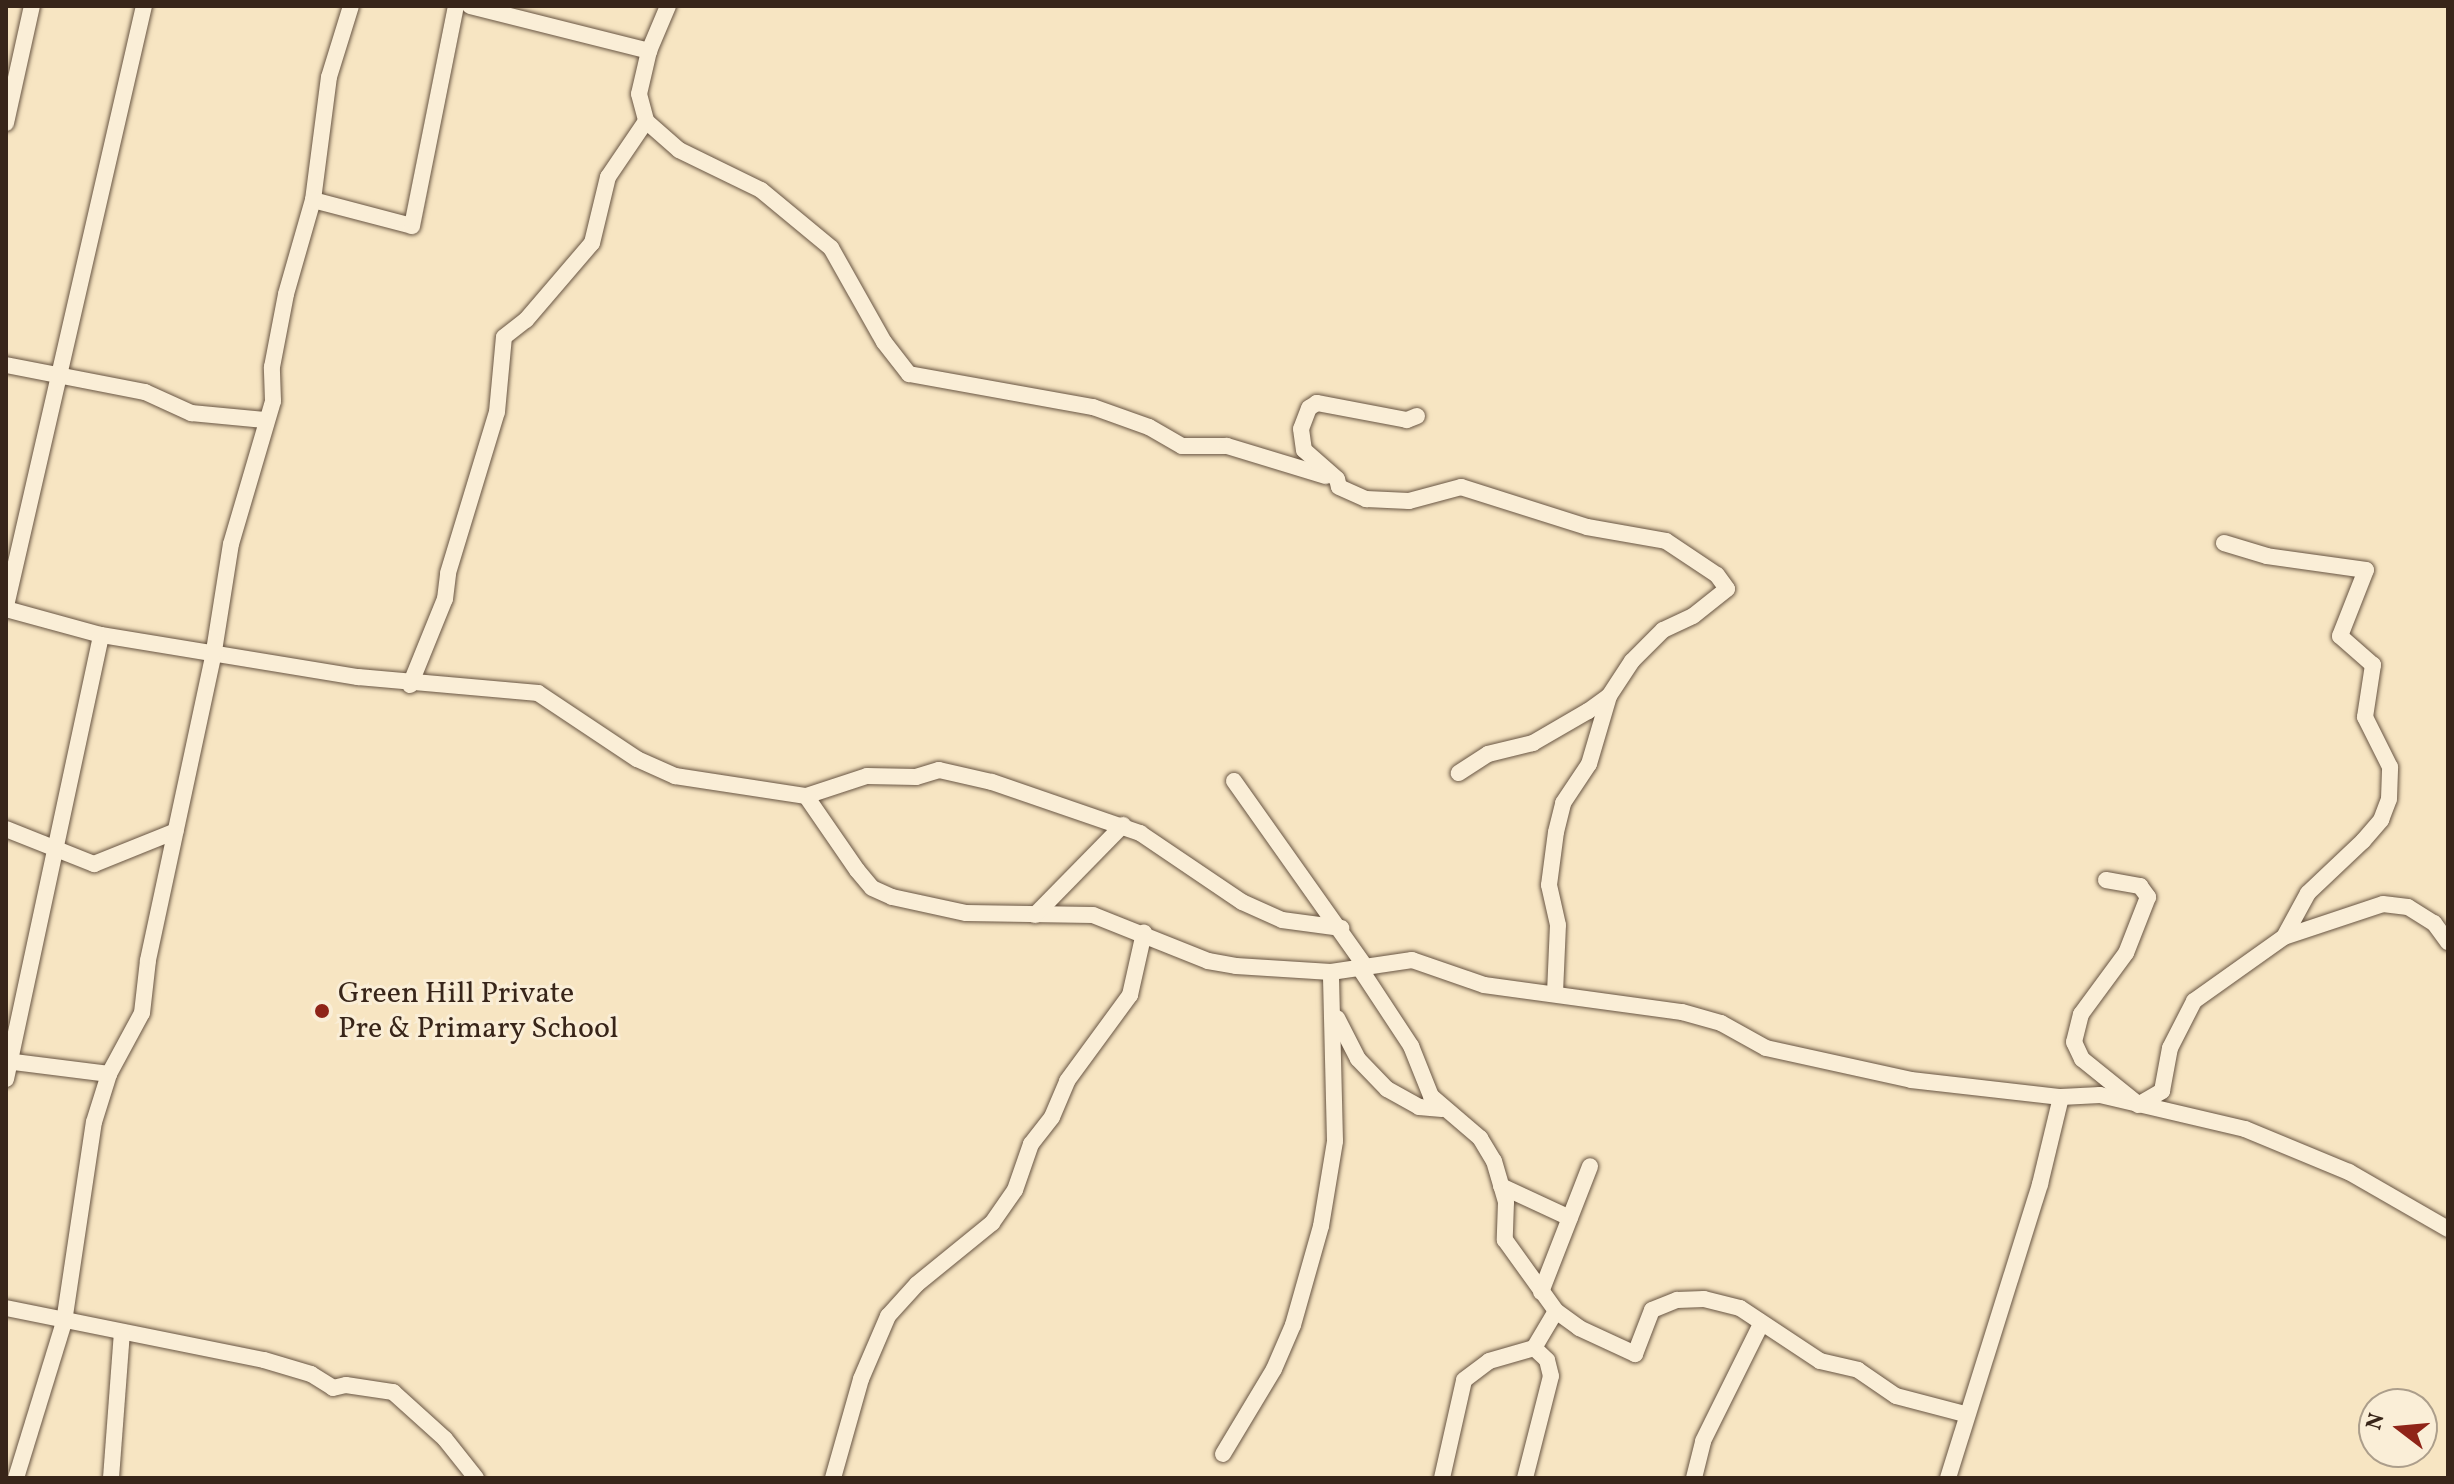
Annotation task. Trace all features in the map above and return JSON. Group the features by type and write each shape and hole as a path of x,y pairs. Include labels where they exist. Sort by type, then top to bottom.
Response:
{"street":[{"path":"6,123 32,6"},
{"path":"144,6 54,378 6,608 101,635 410,685 538,693 637,759 675,776 806,796 867,776 916,777 939,770 992,782 1123,825 1268,914 1341,928"},
{"path":"16,1478 64,1322 94,1122 109,1074 142,1013 148,960 214,651 231,544 273,401 272,367 286,294 313,200 329,77 351,6"},
{"path":"313,200 412,226 456,6"},
{"path":"470,6 649,51"},
{"path":"668,6 649,51 639,94 646,121 679,150 761,190 831,248 884,342 909,374 1093,407 1149,427 1182,446 1227,446 1337,479"},
{"path":"410,685 445,599 448,573 497,412 504,337 526,320 592,243 608,177 646,121"},
{"path":"6,365 54,378 145,392 191,413 265,420"},
{"path":"1417,416 1407,420 1317,403 1309,408 1301,429 1304,450 1337,479 1339,487 1366,499 1393,503 1461,487 1587,527 1666,541 1717,575 1727,589 1663,630 1632,661 1609,696 1589,764 1563,803 1549,885 1558,925 1555,993"},
{"path":"2224,543 2267,556 2366,570 2340,636 2373,665 2365,717 2390,767 2389,799 2381,820 2363,841 2308,893 2284,937"},
{"path":"6,1079 101,635"},
{"path":"1459,773 1488,754 1533,743 1609,696"},
{"path":"1234,781 1268,835 1341,928 1411,1046 1442,1109 1480,1138 1501,1186 1505,1240 1556,1311 1579,1328 1635,1354 1652,1310 1677,1300 1740,1308 1820,1361 1858,1370 1896,1396 1965,1414"},
{"path":"806,796 872,888 966,913 1093,915 1208,961 1331,972 1412,960 1484,985 1682,1012 1721,1023 1766,1048 1911,1080 2061,1097 2100,1095 2245,1129 2349,1172 2448,1229"},
{"path":"1035,915 1123,825"},
{"path":"6,829 94,864 176,831"},
{"path":"2106,880 2140,886 2148,897 2126,953 2081,1014 2074,1042 2082,1059 2138,1105"},
{"path":"2138,1105 2162,1091 2170,1048 2194,1001 2284,937 2383,904 2408,907 2434,923 2448,942"},
{"path":"833,1478 861,1379 888,1316 917,1284 992,1223 1015,1190 1031,1144 1052,1117 1067,1081 1130,995 1144,933"},
{"path":"1223,1454 1274,1369 1293,1325 1321,1226 1335,1141 1331,972"},
{"path":"1333,1010 1358,1059 1387,1089 1419,1107 1442,1109"},
{"path":"8,1061 109,1074"},
{"path":"1948,1478 1965,1414 2040,1184 2061,1097"},
{"path":"1541,1292 1590,1166"},
{"path":"1501,1186 1570,1218"},
{"path":"6,1308 264,1360 311,1374 333,1388 346,1385 393,1392 445,1439 476,1478"},
{"path":"1442,1478 1464,1380 1489,1361 1534,1348 1556,1311"},
{"path":"1694,1478 1703,1441 1761,1324"},
{"path":"111,1478 122,1332"},
{"path":"1525,1478 1551,1376 1547,1360 1534,1348"}],"place":[{"name":"Green Hill Private Pre & Primary School","path":"322,1011"}]}
